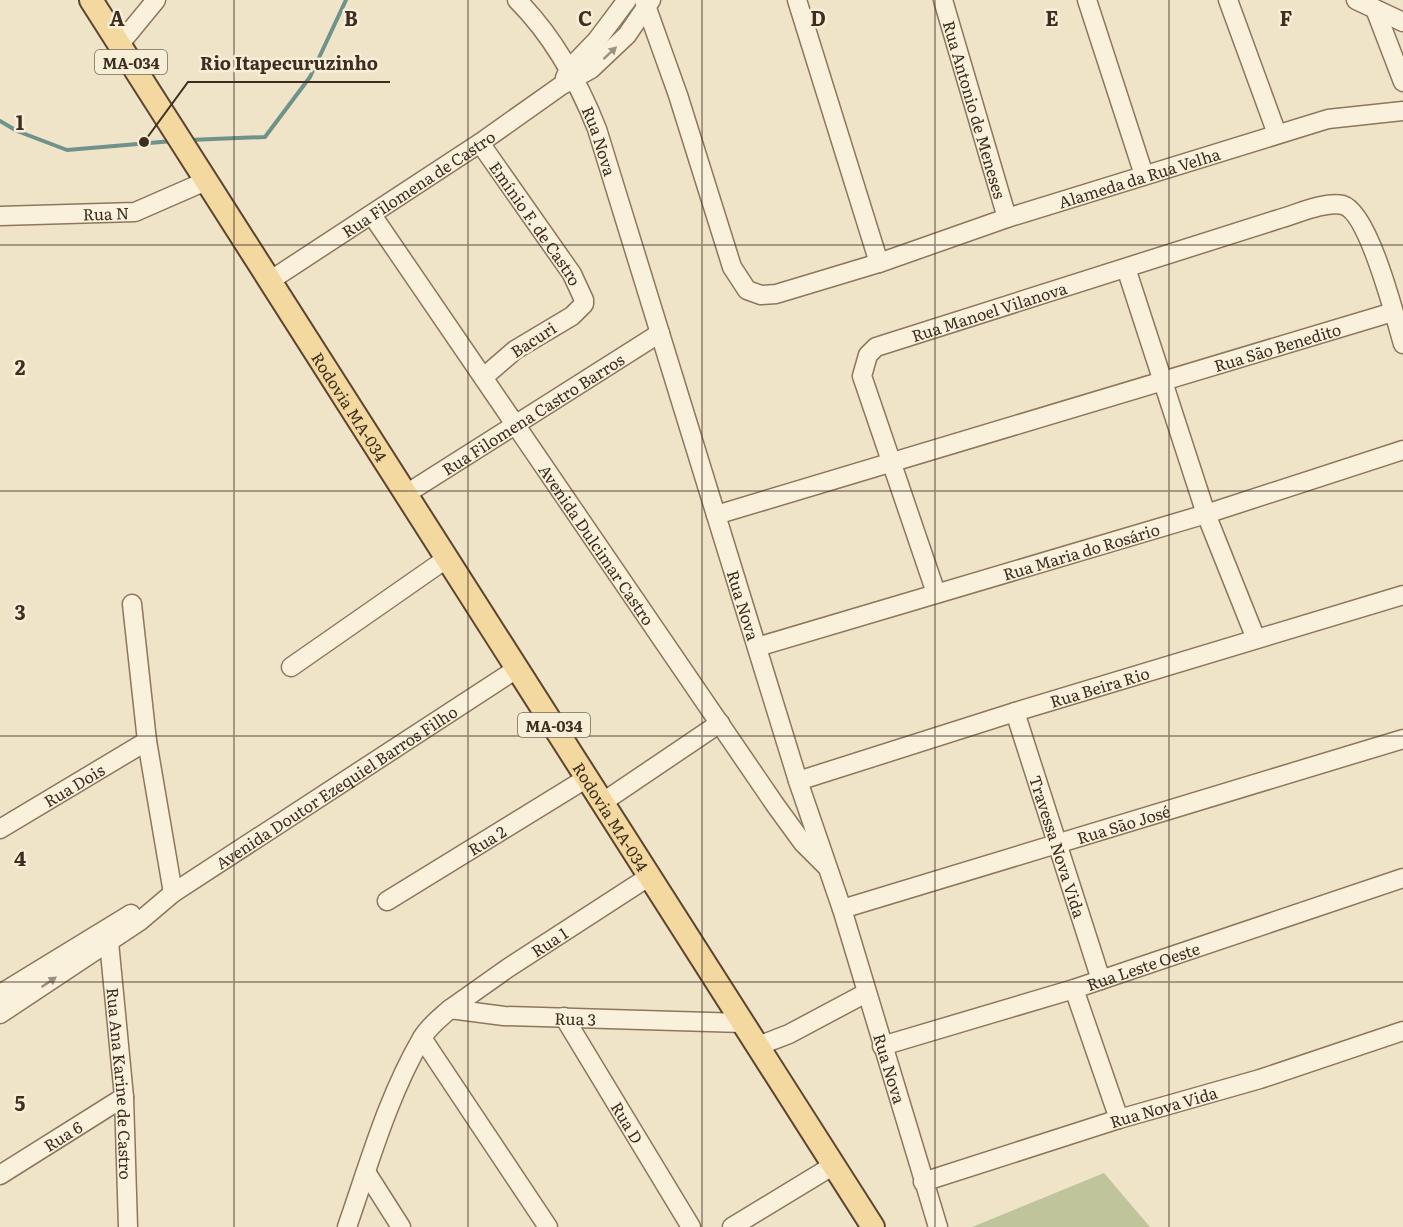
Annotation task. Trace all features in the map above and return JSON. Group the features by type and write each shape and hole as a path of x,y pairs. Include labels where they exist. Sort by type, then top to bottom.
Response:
{"main road":[{"name":"MA-034","path":"91,0 206,181"},
{"name":"Rodovia MA-034","path":"206,181 873,1227"}],"street":[{"path":"120,45 156,0"},
{"name":"Rua Nova","path":"517,0 551,38 569,78 597,129 798,781 842,909 938,1227"},
{"path":"569,78 627,0"},
{"path":"797,0 879,263"},
{"name":"Rua Antonio de Meneses","path":"943,0 1007,218"},
{"path":"1087,0 1144,175"},
{"path":"1228,0 1278,134"},
{"path":"1356,0 1403,22"},
{"name":"Alameda da Rua Velha","path":"569,78 614,50 647,2"},
{"name":"Alameda da Rua Velha","path":"647,2 732,267 747,290 761,295 776,294 879,263 1007,218 1328,119 1403,111"},
{"path":"1375,9 1403,82"},
{"name":"Rua Filomena de Castro","path":"271,280 480,143 569,78"},
{"name":"Emínio F. de Castro","path":"480,143 576,280 584,297 584,304"},
{"name":"Rua N","path":"0,216 135,212 206,181"},
{"name":"Rua Manoel Vilanova","path":"936,593 862,376 868,355 876,347 1324,206 1338,205 1353,211 1368,239 1393,312"},
{"name":"Avenida Dulcimar Castro","path":"372,215 485,376 796,834 829,870"},
{"path":"1126,268 1206,514 1256,639"},
{"name":"Bacuri","path":"485,376 515,350 572,316 584,304"},
{"path":"1393,312 1403,344"},
{"name":"Rua São Benedito","path":"716,516 1393,312"},
{"name":"Rua Filomena Castro Barros","path":"406,494 660,333"},
{"name":"Rua Maria do Rosário","path":"757,647 1206,514 1403,450"},
{"path":"291,667 446,559"},
{"name":"Rua Beira Rio","path":"798,781 1015,712 1403,595"},
{"path":"132,604 147,741 173,893"},
{"name":"Avenida Doutor Ezequiel Barros Filho","path":"0,1014 140,921 156,905 173,893 518,668"},
{"name":"Travessa Nova Vida","path":"1015,712 1101,980"},
{"path":"603,802 720,723"},
{"name":"Rua São José","path":"842,909 1403,739"},
{"name":"Rua Dois","path":"0,829 147,741"},
{"name":"Rua 2","path":"387,901 587,778"},
{"name":"Rua 1","path":"450,1009 508,968 650,876"},
{"name":"Rua Leste Oeste","path":"882,1046 1074,989 1403,878"},
{"name":"Avenida Doutor Ezequiel Barros Filho","path":"0,994 133,913 156,905"},
{"name":"Rua Ana Karine de Castro","path":"109,942 124,1097 128,1227"},
{"path":"1074,989 1119,1119"},
{"path":"758,1046 789,1034 866,993"},
{"path":"347,1227 390,1109 422,1038 450,1009"},
{"name":"Rua 3","path":"450,1009 495,1016 743,1023"},
{"name":"Rua D","path":"564,1017 691,1227"},
{"name":"Rua Nova Vida","path":"923,1182 1119,1119 1260,1079 1403,1031"},
{"path":"422,1038 548,1227"},
{"name":"Rua 6","path":"0,1175 124,1097"},
{"path":"732,1227 834,1165"},
{"path":"366,1172 401,1227"}],"green space":[{"path":"1104,1173 1150,1227 972,1227"}],"waterway":[{"path":"189,140 265,137 310,77 346,0"},
{"path":"0,121 17,131 67,150 173,141"}],"place":[{"name":"Rio Itapecuruzinho","path":"144,142"}]}
